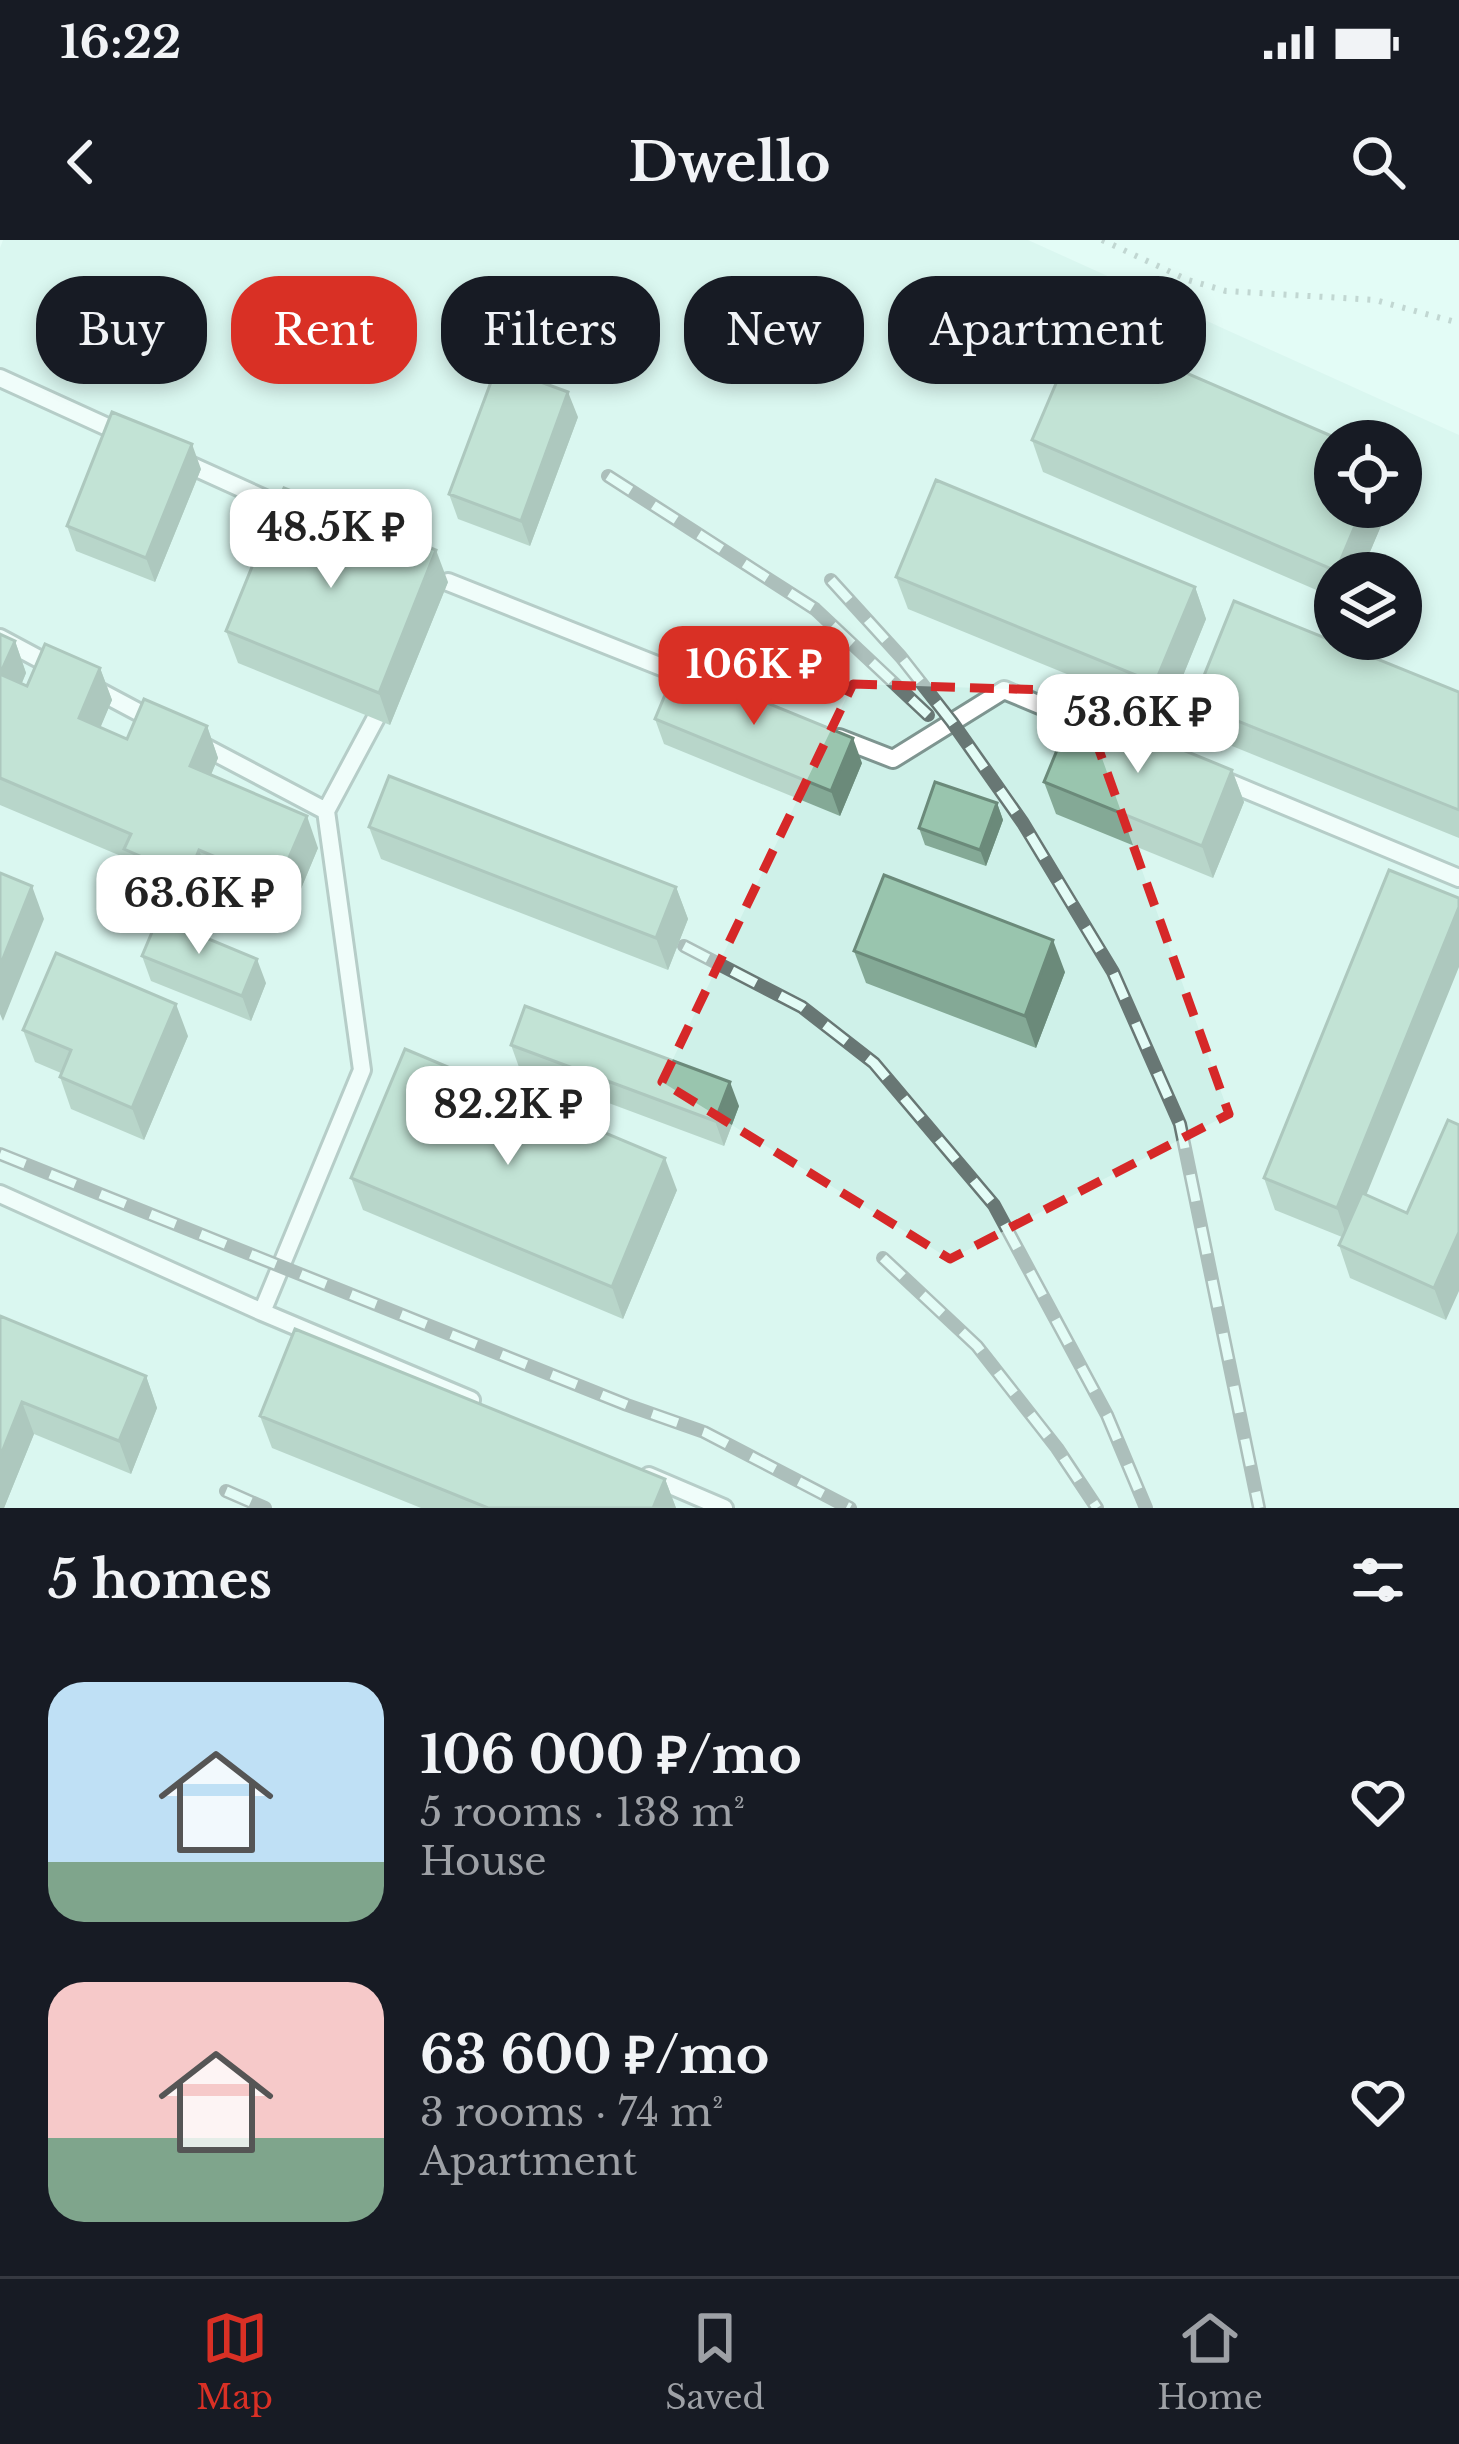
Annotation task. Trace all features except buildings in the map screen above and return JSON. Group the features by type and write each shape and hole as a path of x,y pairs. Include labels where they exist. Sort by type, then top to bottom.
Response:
{"lane":[{"path":"0,378 149,446"},
{"path":"171,456 320,524"},
{"path":"427,572 715,688"},
{"path":"437,603 448,582"},
{"path":"0,638 326,811"},
{"path":"262,1312 362,1070 326,811 392,686"},
{"path":"826,733 893,759 1004,690 1112,735"},
{"path":"1199,771 1459,878"},
{"path":"0,1194 482,1405"},
{"path":"636,1471 724,1508"}],"path":[{"path":"1102,240 1188,280 1226,291 1375,301 1459,323"}],"highlighted area":[{"path":"853,684 1078,691 1229,1114 950,1259 662,1082"}],"shaded area":[{"path":"3,240 1028,240 1108,276 888,276 888,384 1206,384 1206,321 1459,435 1459,1508 0,1508"}],"railway":[{"path":"608,476 815,609 928,715"},
{"path":"831,580 952,722 1023,823 1113,972 1180,1124 1259,1508"},
{"path":"684,946 802,1007 874,1063 994,1205 1107,1415 1146,1508"},
{"path":"0,1154 704,1432 850,1508"},
{"path":"883,1258 977,1346 1097,1508"},
{"path":"226,1491 265,1508"}]}
